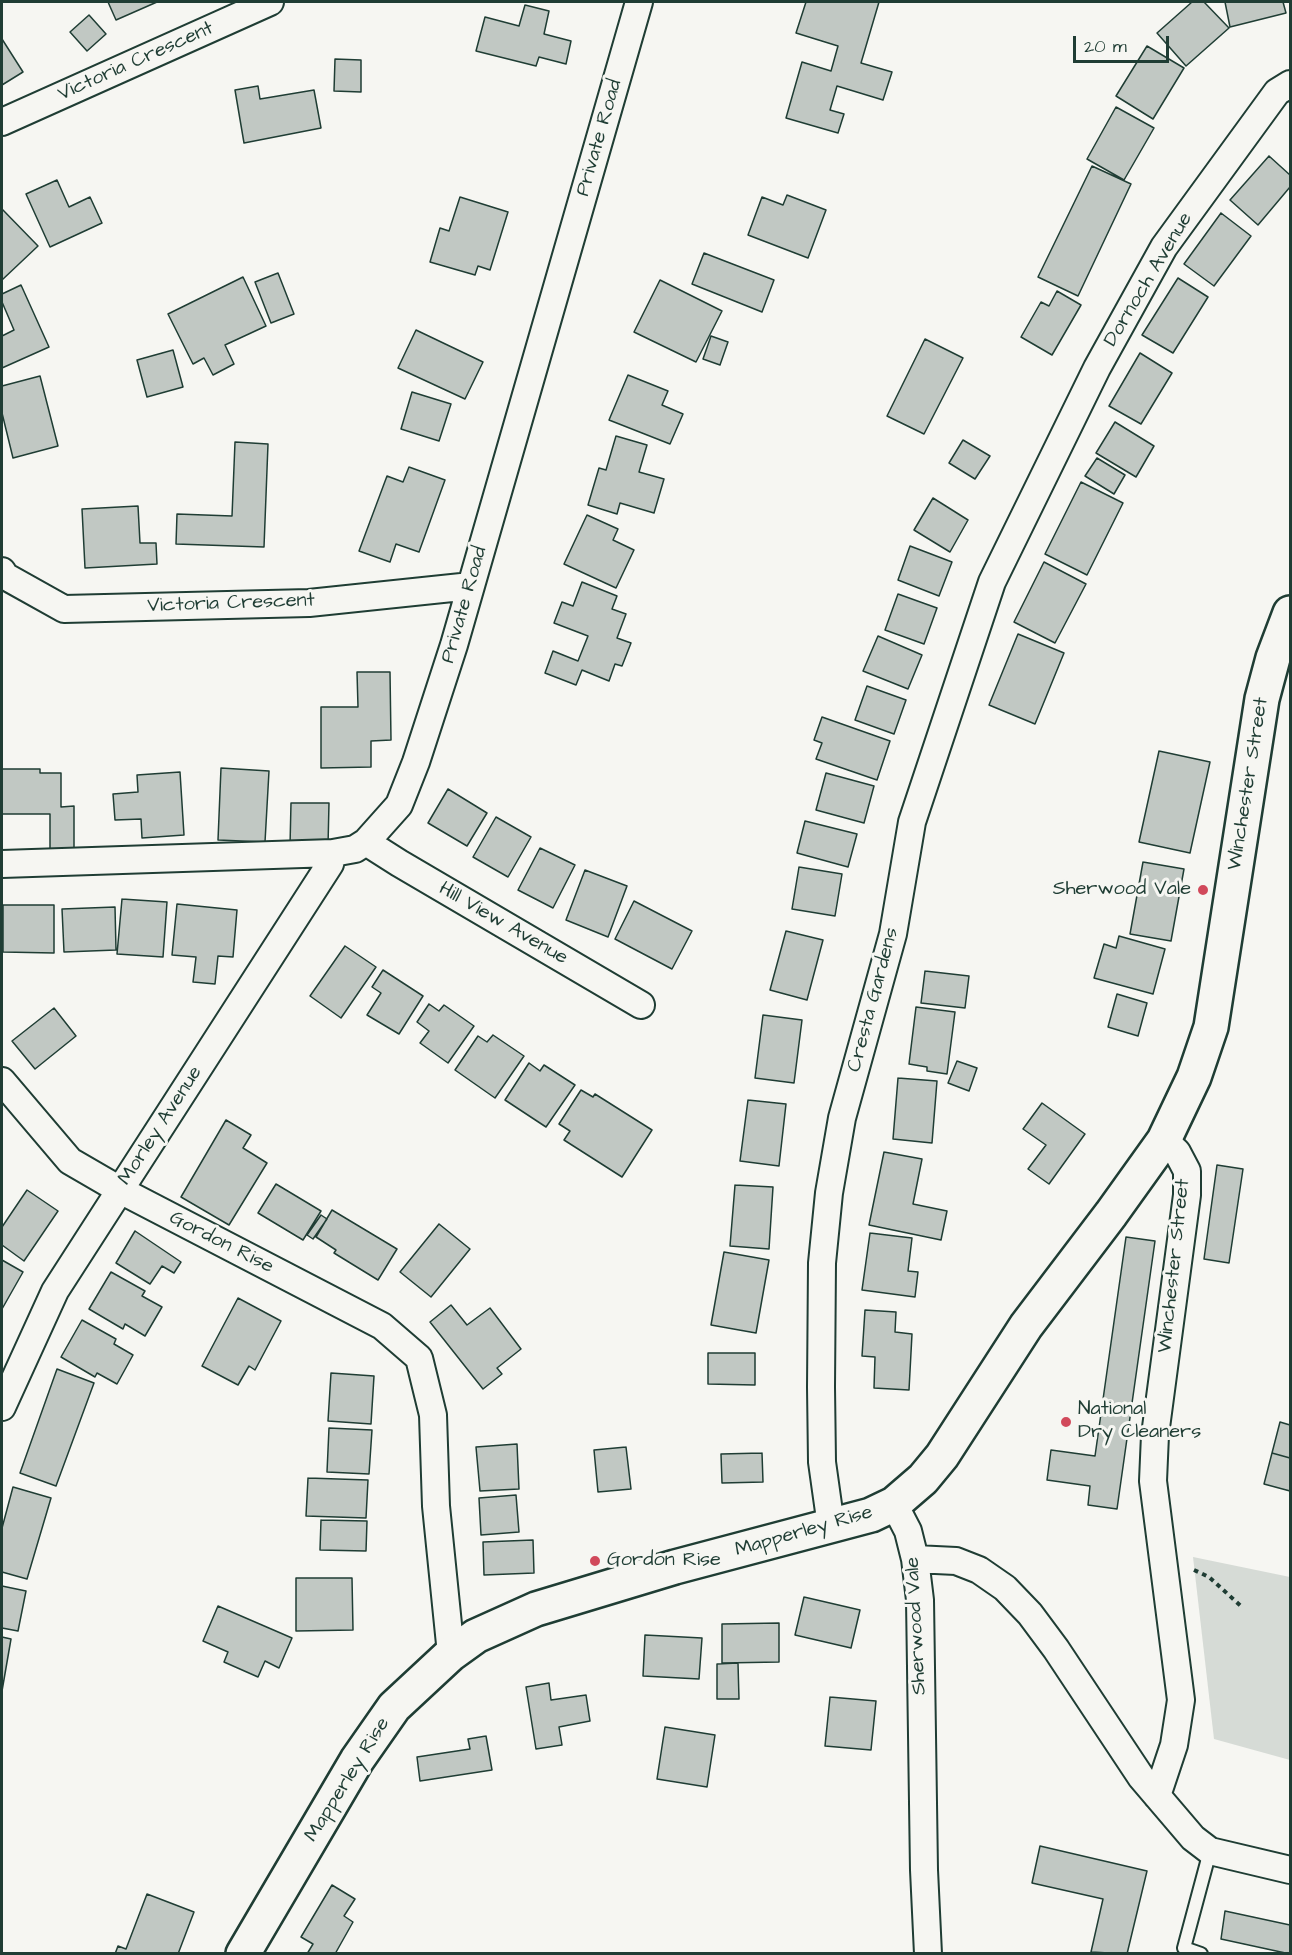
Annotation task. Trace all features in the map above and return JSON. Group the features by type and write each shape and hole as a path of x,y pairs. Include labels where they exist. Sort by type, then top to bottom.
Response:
{"street":[{"name":"Victoria Crescent","path":"2,122 270,2"},
{"name":"Private Road","path":"2,864 333,853 356,849 366,842 399,805 416,762 471,586 639,2"},
{"name":"Dornoch Avenue","path":"1034,495 1097,368 1164,247 1277,92 1290,84"},
{"name":"Cresta Gardens","path":"831,1526 822,1462 822,1263 829,1193 842,1118 893,934 912,822 992,582 1034,495"},
{"name":"Victoria Crescent","path":"2,571 5,576 64,609 309,603 471,586"},
{"name":"Winchester Street","path":"1156,1796 1174,1745 1181,1700 1153,1481 1155,1435 1187,1195 1187,1171 1177,1152 1164,1140 1194,1077 1211,1027 1262,699 1273,658 1290,613"},
{"name":"Hill View Avenue","path":"366,842 641,1005"},
{"name":"Morley Avenue","path":"2,1407 55,1291 106,1208 120,1190 330,864 333,853"},
{"name":"Gordon Rise","path":"2,1084 70,1161 120,1190 382,1326 418,1358 433,1415 436,1506 451,1654"},
{"path":"894,1504 923,1479 942,1456 1026,1326 1164,1140"},
{"name":"Mapperley Rise","path":"243,1953 363,1751 394,1707 451,1654 476,1636 536,1609 675,1567 870,1515 894,1504"},
{"name":"Sherwood Vale","path":"894,1504 908,1531 915,1559 920,1600 924,1870 928,1953"},
{"path":"915,1559 956,1561 979,1570 1005,1588 1030,1614 1136,1769 1193,1838 1210,1851 1290,1870"}],"lane":[{"path":"1201,1953 1184,1948 1210,1851"}],"path":[{"path":"1164,1564 1194,1570 1209,1577 1242,1607"}],"shaded area":[{"path":"1193,1557 1290,1577 1290,1760 1214,1739"}],"building":[{"path":"108,2 157,2 116,20"},
{"path":"806,2 879,2 861,63 892,72 883,100 837,86 830,110 844,114 838,133 786,118 802,62 831,71 838,46 796,33"},
{"path":"1192,2 1204,2 1229,28 1186,66 1157,33"},
{"path":"1225,2 1283,2 1286,13 1230,27"},
{"path":"525,5 549,11 544,34 571,41 566,64 539,57 536,66 476,51 485,17 519,26"},
{"path":"89,15 106,34 87,51 70,32"},
{"path":"2,39 23,72 2,85"},
{"path":"1147,46 1184,68 1153,119 1116,96"},
{"path":"335,59 361,60 361,92 334,91"},
{"path":"258,86 260,99 314,90 321,128 244,143 235,90"},
{"path":"1116,107 1154,128 1124,180 1087,159"},
{"path":"1269,156 1290,175 1290,187 1258,225 1230,200"},
{"path":"1092,166 1131,184 1078,296 1038,277"},
{"path":"57,180 69,207 90,197 102,223 50,247 26,194"},
{"path":"787,195 826,210 808,258 748,235 762,197 783,205"},
{"path":"460,197 508,212 490,270 478,266 475,275 430,262 440,228 449,231"},
{"path":"2,209 38,246 2,280"},
{"path":"1221,213 1251,236 1214,286 1184,264"},
{"path":"704,253 774,280 762,312 692,284"},
{"path":"278,273 294,314 271,323 255,282"},
{"path":"243,277 266,326 225,345 234,364 213,375 204,358 193,364 168,314"},
{"path":"1178,278 1208,297 1173,353 1142,335"},
{"path":"660,280 722,311 696,362 634,332"},
{"path":"21,285 49,347 2,368 2,336 14,330 2,302 2,294"},
{"path":"1057,291 1081,305 1052,355 1021,337 1041,302 1049,306"},
{"path":"416,330 483,362 465,399 398,368"},
{"path":"711,336 728,342 720,365 703,359"},
{"path":"925,339 963,358 924,434 887,416"},
{"path":"173,350 183,387 147,397 137,360"},
{"path":"1140,353 1172,373 1141,424 1109,406"},
{"path":"628,375 668,391 662,405 683,414 670,444 609,420"},
{"path":"40,376 58,446 13,458 2,413 2,386"},
{"path":"412,392 451,404 439,441 401,429"},
{"path":"1115,422 1154,446 1136,477 1096,453"},
{"path":"616,436 647,445 639,472 664,479 654,513 620,503 617,514 588,505 599,468 606,470"},
{"path":"963,440 990,456 975,479 949,463"},
{"path":"235,442 268,444 264,547 176,544 177,514 232,516"},
{"path":"1097,458 1125,475 1114,494 1085,476"},
{"path":"409,467 445,480 419,552 396,544 390,562 359,551 387,476 403,482"},
{"path":"1081,482 1123,503 1087,575 1045,554"},
{"path":"933,498 968,520 950,552 914,530"},
{"path":"138,506 140,543 156,543 157,564 85,568 82,509"},
{"path":"587,515 618,529 613,540 634,550 616,588 564,564"},
{"path":"910,546 952,562 939,596 898,580"},
{"path":"1044,562 1086,584 1055,643 1014,622"},
{"path":"582,582 617,596 612,609 626,614 617,638 631,643 622,666 615,664 609,681 582,670 576,685 545,673 553,651 578,661 588,636 554,623 562,602 573,606"},
{"path":"898,594 937,608 924,644 885,630"},
{"path":"1018,634 1064,653 1035,724 989,705"},
{"path":"878,636 922,655 908,689 863,671"},
{"path":"357,672 390,672 391,740 371,741 371,767 321,768 321,707 358,707"},
{"path":"867,686 906,700 894,734 855,720"},
{"path":"822,717 890,741 877,780 816,759 822,743 814,740"},
{"path":"1159,751 1210,762 1190,853 1139,842"},
{"path":"221,768 269,771 265,842 218,840"},
{"path":"2,769 40,769 40,773 61,773 61,807 74,806 74,858 50,858 50,814 2,814"},
{"path":"180,772 184,835 142,838 141,819 115,820 113,794 138,792 137,775"},
{"path":"826,773 874,786 864,823 816,810"},
{"path":"448,789 487,813 467,846 428,823"},
{"path":"291,803 329,803 328,846 290,846"},
{"path":"496,817 531,837 508,877 473,857"},
{"path":"805,821 857,834 848,867 797,853"},
{"path":"540,848 575,865 553,908 518,890"},
{"path":"1143,862 1184,869 1171,941 1130,934"},
{"path":"799,867 842,874 835,916 792,909"},
{"path":"585,870 627,886 608,937 566,920"},
{"path":"122,899 167,902 163,957 117,954"},
{"path":"634,901 692,931 672,969 615,939"},
{"path":"177,904 237,910 233,957 218,956 215,984 193,982 196,957 172,955"},
{"path":"3,905 54,905 54,953 3,952"},
{"path":"115,907 116,950 64,952 62,909"},
{"path":"786,931 823,940 807,1000 770,990"},
{"path":"1119,936 1165,949 1153,994 1094,978 1104,944 1116,948"},
{"path":"345,946 376,967 341,1018 310,996"},
{"path":"383,970 423,996 399,1034 367,1015 381,993 372,987"},
{"path":"925,971 969,976 965,1008 921,1003"},
{"path":"1117,994 1147,1003 1138,1036 1108,1027"},
{"path":"429,1004 439,1011 444,1005 474,1026 448,1063 420,1043 429,1031 417,1022"},
{"path":"916,1007 955,1012 947,1074 927,1071 927,1067 909,1064"},
{"path":"54,1008 76,1036 35,1069 12,1041"},
{"path":"763,1015 802,1020 794,1083 755,1078"},
{"path":"493,1035 524,1056 495,1098 455,1070 478,1036 487,1042"},
{"path":"957,1061 977,1068 969,1091 948,1083"},
{"path":"529,1063 540,1071 544,1065 575,1085 546,1127 505,1100"},
{"path":"898,1078 937,1081 932,1143 893,1139"},
{"path":"581,1090 593,1097 595,1094 652,1130 622,1177 564,1140 570,1131 559,1124"},
{"path":"748,1100 786,1104 779,1166 740,1161"},
{"path":"1042,1103 1085,1134 1049,1184 1028,1169 1046,1145 1023,1129"},
{"path":"226,1120 251,1135 243,1148 267,1163 229,1225 181,1197"},
{"path":"884,1152 922,1159 913,1204 947,1211 941,1240 869,1225"},
{"path":"1217,1165 1243,1169 1229,1263 1204,1259"},
{"path":"276,1184 321,1211 303,1240 258,1213"},
{"path":"735,1185 773,1187 769,1249 730,1246"},
{"path":"27,1190 58,1211 24,1261 2,1245 2,1227"},
{"path":"332,1210 397,1249 378,1280 334,1253 336,1250 316,1237"},
{"path":"321,1215 327,1219 313,1239 307,1235"},
{"path":"439,1224 470,1249 431,1297 400,1272"},
{"path":"135,1231 181,1262 174,1273 162,1266 150,1284 116,1263"},
{"path":"870,1233 912,1238 908,1271 918,1272 915,1297 862,1290"},
{"path":"1126,1237 1155,1241 1117,1509 1088,1505 1090,1486 1047,1480 1051,1450 1095,1456"},
{"path":"724,1252 769,1260 756,1333 711,1325"},
{"path":"2,1260 23,1272 2,1309"},
{"path":"111,1272 145,1291 142,1296 162,1307 145,1336 125,1324 123,1329 89,1309"},
{"path":"238,1298 281,1321 255,1370 249,1366 238,1385 202,1366"},
{"path":"451,1305 467,1325 490,1308 521,1349 497,1368 502,1374 483,1389 430,1322"},
{"path":"865,1310 896,1312 895,1332 912,1334 909,1390 874,1388 875,1357 862,1356"},
{"path":"82,1320 116,1339 114,1344 133,1355 117,1384 97,1373 95,1377 61,1357"},
{"path":"708,1353 755,1353 755,1385 708,1384"},
{"path":"57,1369 94,1383 56,1486 20,1473"},
{"path":"331,1373 374,1376 371,1424 328,1421"},
{"path":"1280,1422 1290,1425 1290,1458 1272,1453"},
{"path":"329,1428 372,1430 369,1474 327,1472"},
{"path":"517,1444 519,1489 480,1491 476,1447"},
{"path":"626,1447 631,1489 598,1492 594,1450"},
{"path":"762,1453 763,1482 722,1483 721,1454"},
{"path":"1272,1453 1290,1458 1290,1491 1264,1484"},
{"path":"308,1478 368,1480 366,1518 306,1516"},
{"path":"13,1487 51,1498 27,1579 2,1572 2,1528"},
{"path":"516,1495 519,1532 481,1535 479,1498"},
{"path":"321,1520 367,1521 366,1551 320,1550"},
{"path":"533,1540 534,1573 484,1575 483,1542"},
{"path":"296,1578 352,1578 353,1630 296,1631"},
{"path":"2,1586 26,1591 18,1631 2,1628"},
{"path":"804,1597 860,1610 851,1648 795,1635"},
{"path":"218,1606 292,1638 279,1668 265,1661 258,1677 224,1662 228,1652 203,1641"},
{"path":"779,1623 779,1662 722,1663 722,1624"},
{"path":"645,1635 702,1638 699,1679 643,1676"},
{"path":"2,1637 11,1639 2,1691"},
{"path":"738,1663 739,1699 717,1699 717,1664"},
{"path":"549,1683 551,1700 586,1695 590,1721 559,1727 562,1745 536,1749 526,1687"},
{"path":"830,1697 876,1701 871,1750 825,1746"},
{"path":"665,1727 715,1735 707,1787 657,1779"},
{"path":"486,1736 492,1770 420,1781 417,1757 470,1749 468,1739"},
{"path":"1040,1846 1147,1871 1127,1954 1091,1952 1103,1899 1032,1883"},
{"path":"332,1885 355,1899 344,1916 353,1922 335,1954 307,1954 313,1944 301,1937"},
{"path":"147,1894 194,1912 178,1954 115,1954 118,1946 126,1949"},
{"path":"1225,1911 1290,1925 1290,1954 1221,1939"}],"place":[{"name":"Sherwood Vale","path":"1203,890"},
{"name":"National Dry Cleaners","path":"1066,1422"},
{"name":"Gordon Rise","path":"595,1561"}]}
